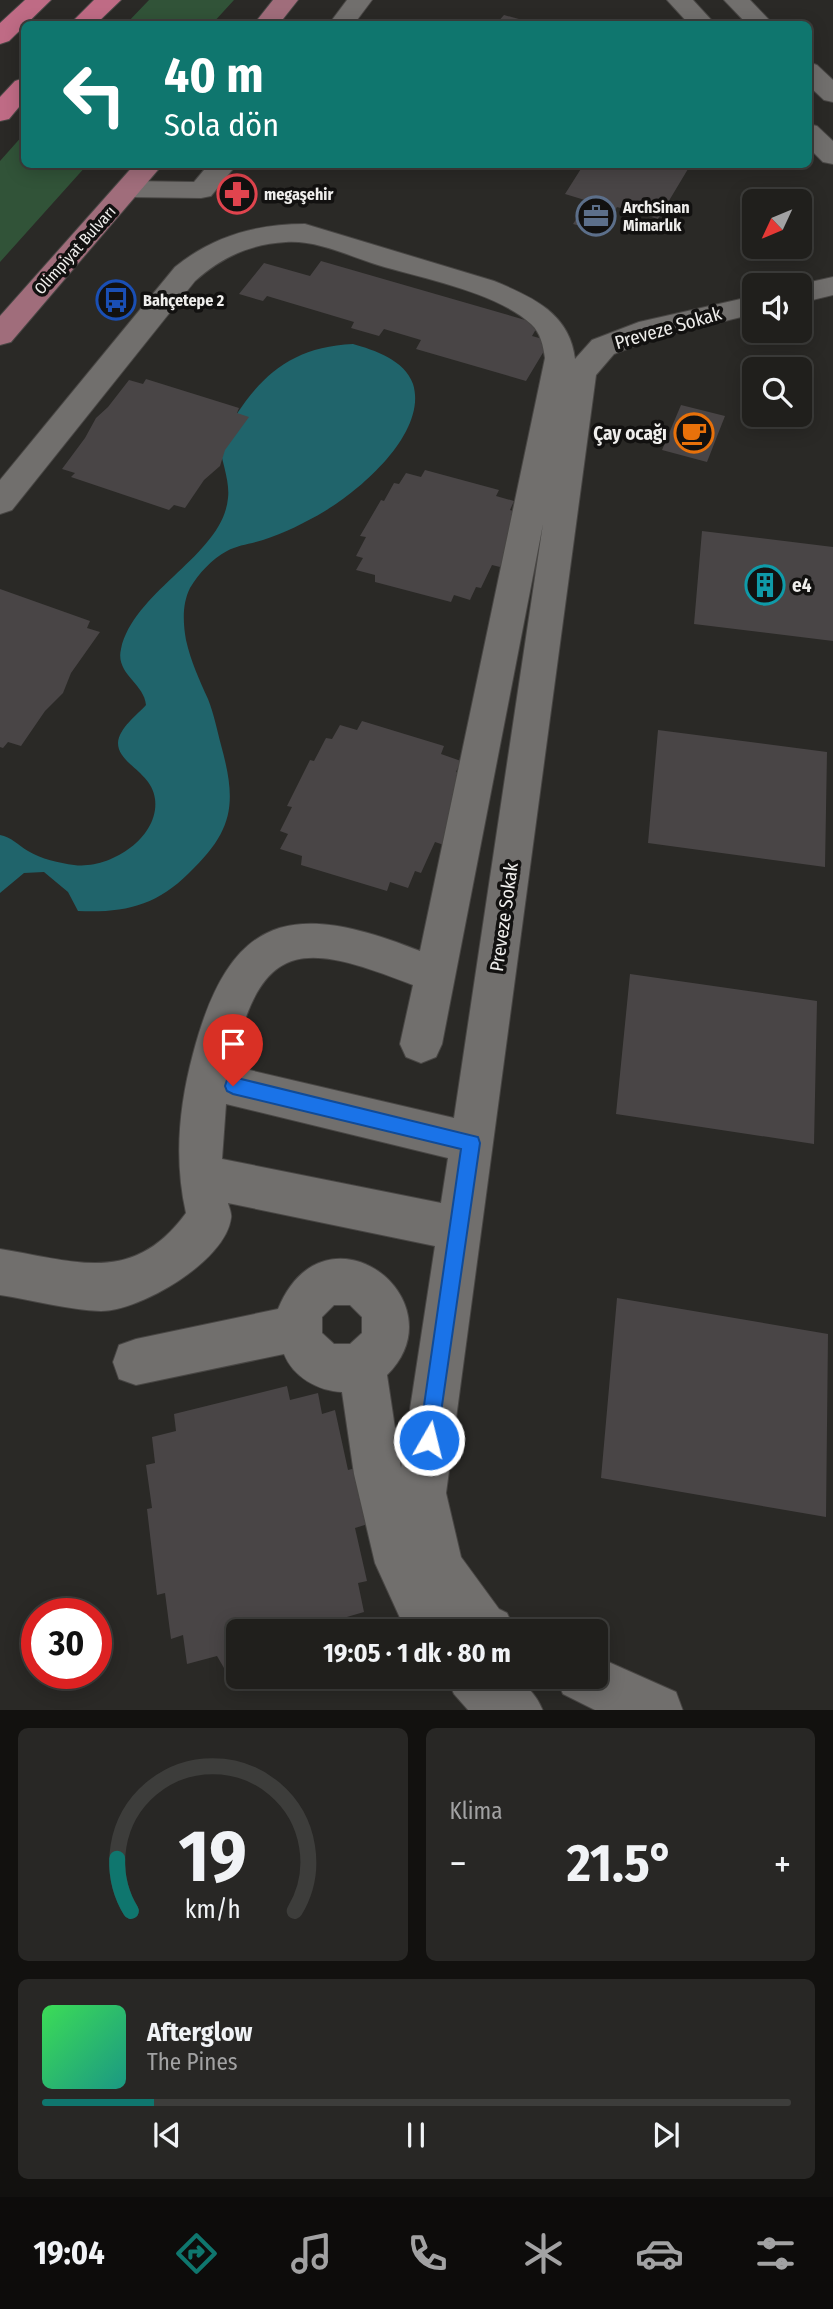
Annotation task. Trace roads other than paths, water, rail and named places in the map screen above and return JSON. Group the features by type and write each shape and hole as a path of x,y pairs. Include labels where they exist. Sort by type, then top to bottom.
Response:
{"highway":[{"path":"0,36 39,0"},
{"path":"85,21 109,0"},
{"path":"0,113 21,89"}],"main road":[{"path":"268,21 286,0"},
{"name":"Olimpiyat Bulvarı","path":"0,335 147,168"}],"street":[{"path":"343,21 360,0"},
{"path":"679,0 700,21"},
{"path":"736,0 758,21"},
{"path":"812,74 833,94"},
{"path":"812,136 833,156"},
{"path":"129,189 201,190 220,168"},
{"path":"0,502 185,274 203,257 238,240 275,232 305,233 484,288 514,300 543,318 556,338 560,358 421,1044"},
{"path":"812,291 833,286"},
{"name":"Preveze Sokak","path":"475,1619 438,1567 422,1493 581,372 603,347 615,342 650,329 742,308"},
{"path":"0,1272 103,1288 160,1269 190,1245 209,1218 201,1176 201,1131 221,1026 236,991 254,963 282,945 318,940 347,944 435,975"},
{"path":"209,1080 471,1143"},
{"path":"201,1176 459,1229"},
{"path":"329,1282 357,1283 370,1290 384,1314 385,1329 373,1355 362,1364 348,1369 334,1369 320,1364 309,1355 301,1342 298,1328 299,1313 306,1300 329,1282"},
{"path":"136,1362 298,1328"},
{"path":"362,1364 378,1474 400,1563 427,1619"},
{"path":"608,1688 657,1710"},
{"path":"483,1689 517,1710"}],"water":[{"path":"353,344 396,362 413,384 415,402 411,421 401,440 373,474 325,511 287,531 231,549 216,558 190,588 184,607 186,640 212,710 229,783 228,815 215,843 204,858 177,884 152,900 125,909 78,911 68,892 44,872 24,873 0,893 0,835 44,858 74,865 88,865 116,857 141,838 149,826 154,813 153,790 123,757 118,743 125,727 146,705 144,697 126,672 120,658 129,628 159,590 211,537 222,518 228,492 219,445 243,405 271,374 288,362 328,347"}],"place":[{"name":"megaşehir","path":"237,194"},
{"name":"ArchSinan Mimarlık","path":"596,216"},
{"name":"Bahçetepe 2","path":"116,300"},
{"name":"Çay ocağı","path":"694,433"},
{"name":"e4","path":"765,585"}]}
